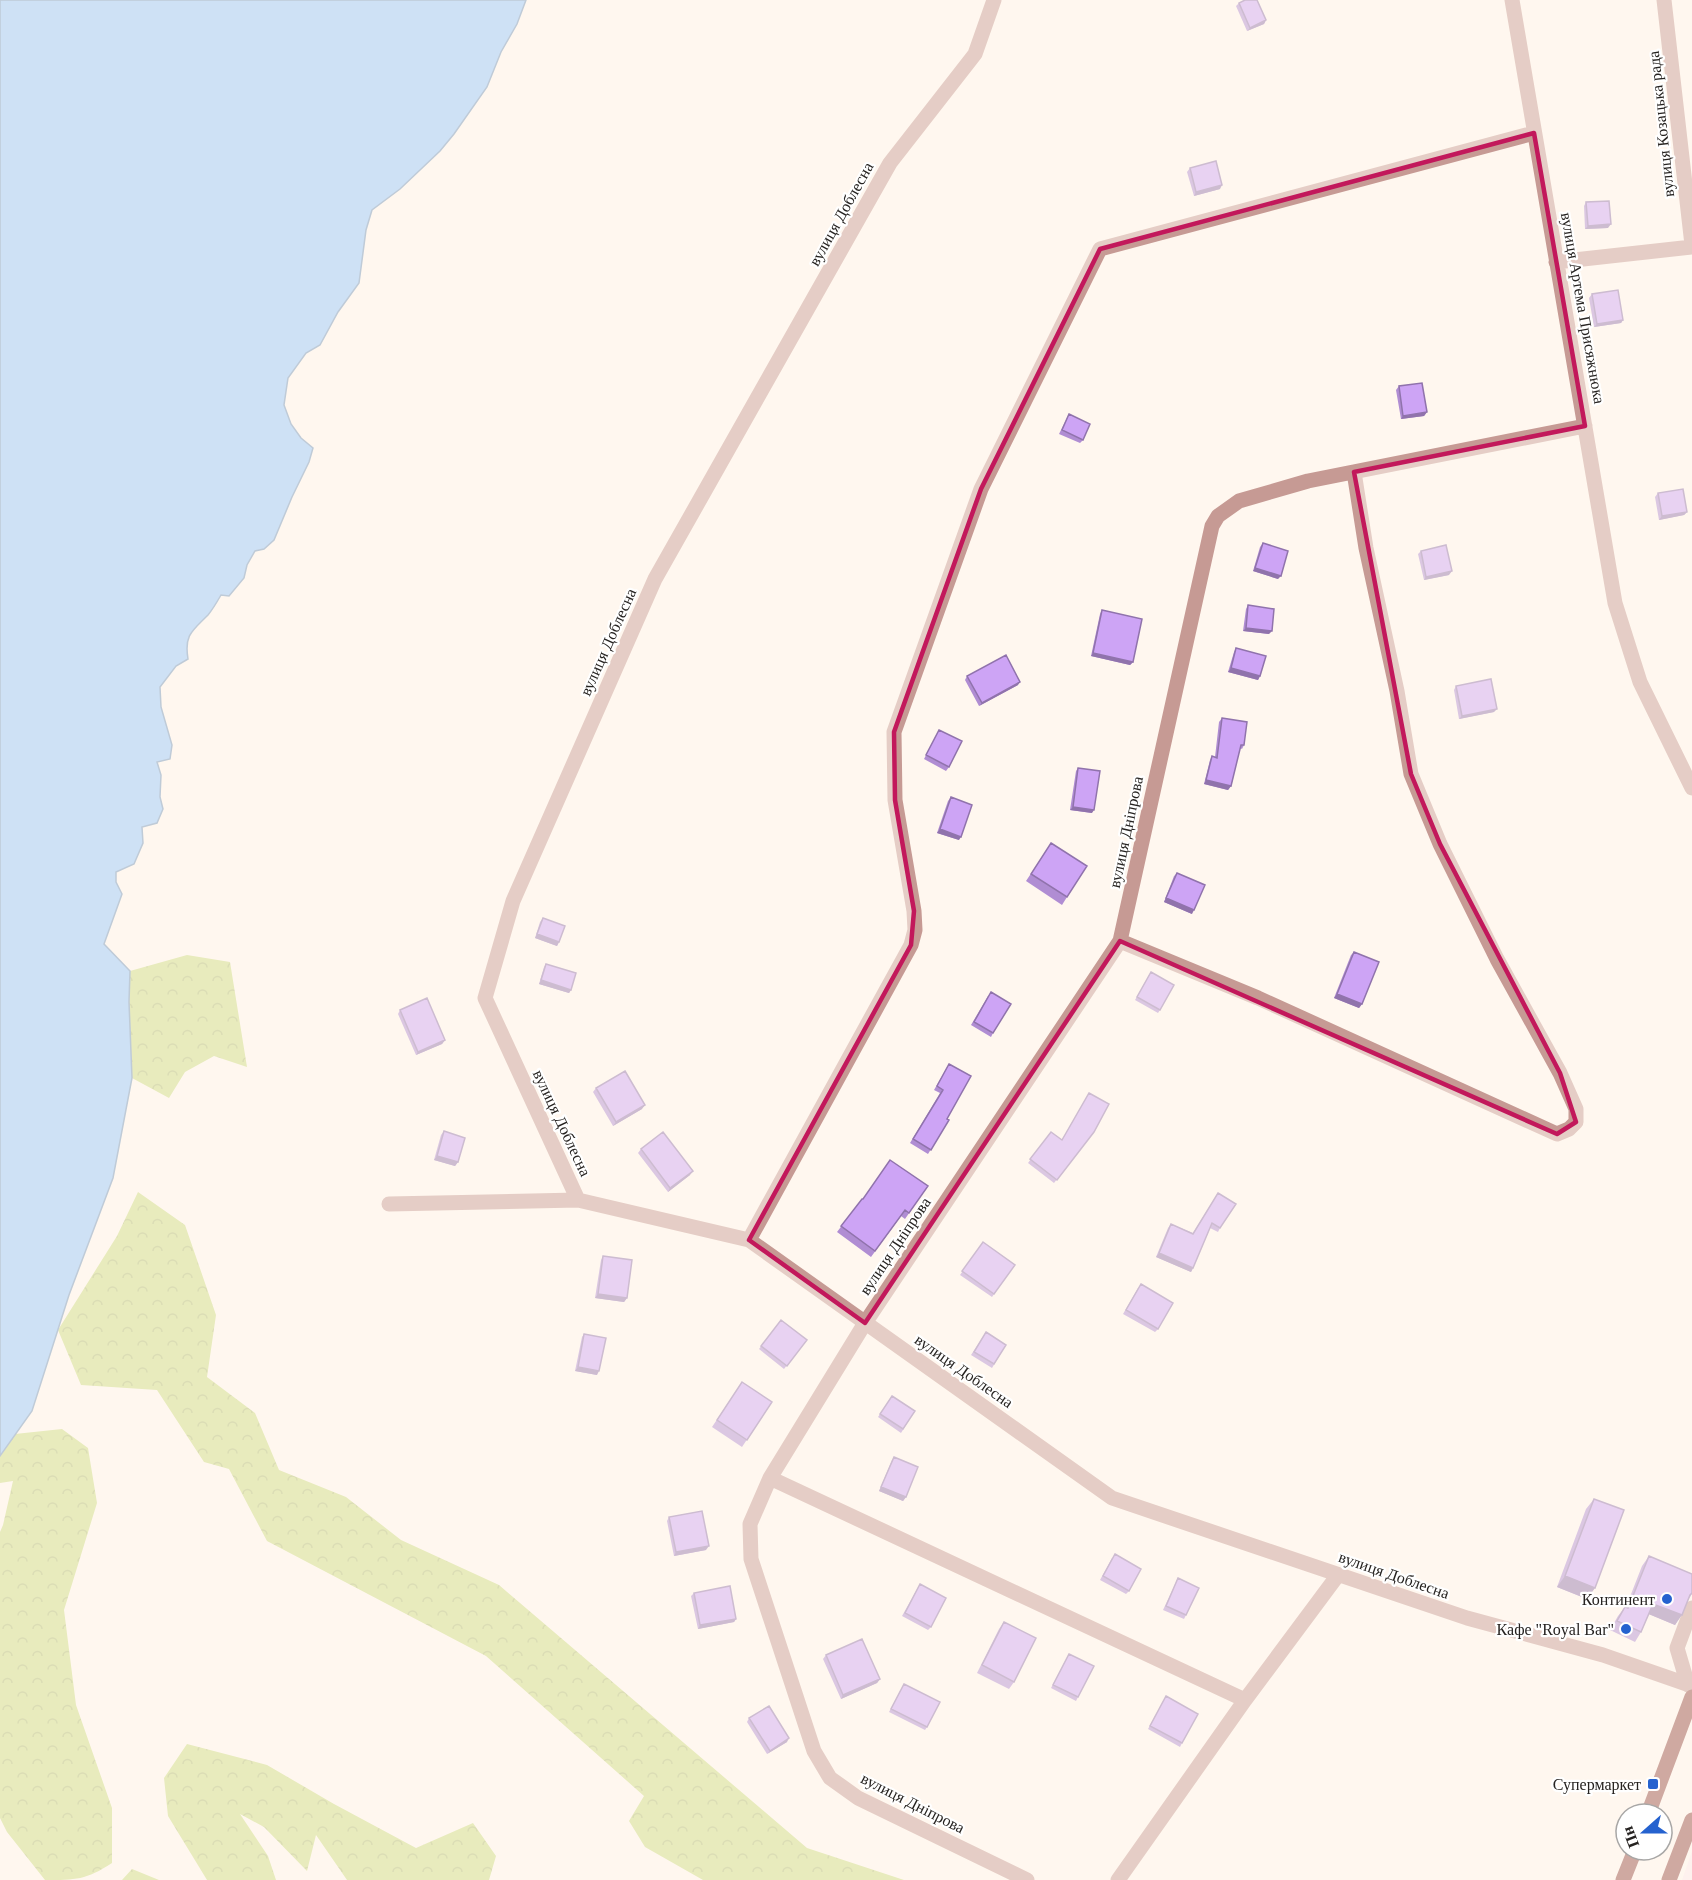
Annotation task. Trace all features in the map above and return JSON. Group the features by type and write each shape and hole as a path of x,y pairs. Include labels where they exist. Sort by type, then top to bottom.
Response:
{"main road":[{"path":"1654,1802 1687,1729 1690,1689"},
{"path":"1669,1880 1692,1820"},
{"path":"1623,1880 1630,1862"}],"street":[{"name":"вулиця Доблесна","path":"994,0 975,54 890,163 655,579 513,901 485,998 578,1200 749,1240 1112,1498 1467,1618 1603,1655 1690,1689"},
{"name":"вулиця Артема Присяжнюка","path":"1212,526 1218,516 1239,501 1308,481 1585,426 1512,0"},
{"name":"вулиця Козацька рада","path":"1556,262 1692,246 1664,0"},
{"path":"749,1240 911,945 915,930 914,911 895,800 894,732 981,489 1100,249 1534,133"},
{"path":"1585,426 1615,603 1640,682 1692,788"},
{"path":"1120,941 1268,1003 1557,1134 1569,1129 1576,1122 1576,1109 1560,1073 1497,959 1440,844 1411,774 1366,548 1354,472"},
{"name":"вулиця Дніпрова","path":"1027,1880 858,1798 830,1778 814,1751 752,1559 750,1524 770,1478 865,1323 1120,941 1212,526"},
{"path":"389,1204 578,1200"},
{"path":"770,1478 1245,1700"},
{"path":"1118,1880 1245,1700 1338,1575"},
{"path":"1690,1689 1677,1648 1692,1608"}],"highlighted area":[{"path":"1534,133 1585,426 1354,472 1411,774 1440,844 1560,1073 1576,1122 1557,1134 1120,941 865,1323 749,1240 911,945 914,911 895,800 894,732 981,489 1100,249"}],"shaded area":[{"path":"1692,1851 1692,1880 1682,1880"}],"green space":[{"path":"187,955 230,962 247,1067 214,1056 185,1072 169,1098 132,1078 130,971"},
{"path":"138,1192 185,1225 216,1315 207,1377 255,1413 279,1470 346,1497 401,1540 499,1585 807,1848 904,1880 703,1880 645,1847 629,1821 644,1796 486,1656 267,1541 229,1469 204,1462 157,1390 81,1385 58,1330 117,1236"},
{"path":"62,1429 88,1448 97,1503 64,1610 76,1705 112,1808 112,1863 95,1873 80,1878 45,1880 7,1832 0,1818 0,1532 13,1481 0,1483 0,1456 15,1434"},
{"path":"187,1744 267,1765 416,1848 473,1823 496,1856 489,1880 347,1880 316,1835 307,1871 264,1827 240,1814 268,1856 276,1880 207,1880 168,1816 164,1778"},
{"path":"132,1869 159,1880 122,1880"}],"water":[{"path":"0,0 526,0 487,87 454,134 440,151 400,189 372,210 366,230 359,283 338,312 320,345 306,353 288,378 284,405 291,424 301,438 313,448 309,462 274,540 264,549 255,551 247,565 244,578 229,596 221,595 210,613 190,634 187,644 188,659 176,666 160,687 161,707 172,745 170,759 157,762 161,775 160,797 163,809 157,823 142,827 143,843 134,864 116,872 116,882 122,894 104,944 130,971 132,1078 113,1178 69,1295 32,1411 0,1456"}],"building":[{"path":"1245,0 1257,0 1266,20 1250,28 1239,3"},
{"path":"1216,161 1222,185 1196,192 1190,168"},
{"path":"1609,201 1611,224 1588,226 1586,202"},
{"path":"1618,290 1623,320 1597,324 1592,294"},
{"path":"1422,383 1427,412 1403,416 1399,386"},
{"path":"1069,414 1090,424 1083,440 1062,430"},
{"path":"1683,489 1687,512 1662,516 1658,493"},
{"path":"1263,543 1288,551 1281,576 1255,568"},
{"path":"1446,545 1452,571 1426,577 1421,551"},
{"path":"1248,605 1274,609 1272,631 1246,628"},
{"path":"1102,610 1142,619 1133,662 1093,653"},
{"path":"1236,648 1266,656 1260,676 1231,668"},
{"path":"1006,655 1020,682 982,703 967,676"},
{"path":"1491,679 1497,709 1462,716 1456,686"},
{"path":"1222,718 1247,722 1244,745 1241,745 1231,786 1206,780 1212,756 1217,758"},
{"path":"939,730 962,741 949,767 926,755"},
{"path":"1078,768 1100,771 1094,810 1073,807"},
{"path":"951,797 972,805 961,837 940,829"},
{"path":"1051,843 1087,866 1067,897 1031,874"},
{"path":"1177,873 1205,885 1194,910 1166,898"},
{"path":"543,918 565,926 559,942 537,934"},
{"path":"1354,952 1379,962 1362,1004 1337,994"},
{"path":"546,964 576,973 571,990 541,980"},
{"path":"1151,972 1174,985 1160,1010 1137,997"},
{"path":"991,992 1011,1004 993,1033 974,1022"},
{"path":"427,998 445,1040 418,1052 400,1010"},
{"path":"949,1064 971,1076 931,1150 913,1139 943,1090 937,1086"},
{"path":"625,1071 645,1105 616,1122 596,1088"},
{"path":"1089,1093 1109,1104 1094,1132 1057,1180 1030,1159 1051,1132 1062,1140"},
{"path":"444,1131 465,1138 458,1162 437,1156"},
{"path":"663,1132 693,1171 670,1188 641,1149"},
{"path":"890,1160 928,1186 909,1213 905,1210 875,1251 841,1226"},
{"path":"1218,1193 1236,1204 1220,1228 1212,1223 1193,1268 1159,1253 1171,1224 1193,1234"},
{"path":"983,1242 1015,1265 994,1294 962,1271"},
{"path":"603,1256 632,1260 627,1298 598,1294"},
{"path":"1141,1284 1173,1303 1158,1329 1126,1310"},
{"path":"781,1320 807,1340 787,1366 761,1346"},
{"path":"986,1332 1006,1345 994,1364 974,1352"},
{"path":"584,1334 606,1338 599,1371 578,1367"},
{"path":"742,1382 772,1402 747,1440 717,1420"},
{"path":"892,1396 915,1411 903,1429 880,1414"},
{"path":"894,1457 918,1467 906,1497 881,1487"},
{"path":"1594,1499 1624,1510 1595,1588 1565,1576"},
{"path":"702,1511 709,1546 676,1552 669,1517"},
{"path":"1115,1554 1141,1569 1129,1591 1103,1576"},
{"path":"1649,1556 1692,1574 1692,1593 1682,1615 1653,1604 1641,1632 1617,1621 1625,1607 1628,1608"},
{"path":"1178,1578 1199,1588 1186,1615 1166,1606"},
{"path":"920,1584 946,1598 931,1627 905,1613"},
{"path":"730,1586 736,1619 700,1625 694,1593"},
{"path":"1004,1622 1036,1638 1014,1682 982,1665"},
{"path":"862,1639 880,1679 843,1695 826,1655"},
{"path":"1069,1654 1094,1666 1078,1697 1053,1685"},
{"path":"904,1684 940,1702 927,1727 891,1709"},
{"path":"1166,1696 1198,1714 1182,1743 1150,1726"},
{"path":"769,1706 789,1738 770,1751 749,1718"}],"place":[{"name":"Континент","path":"1667,1599"},
{"name":"Кафе \"Royal Bar\"","path":"1626,1629"},
{"name":"Супермаркет","path":"1653,1784"}]}
